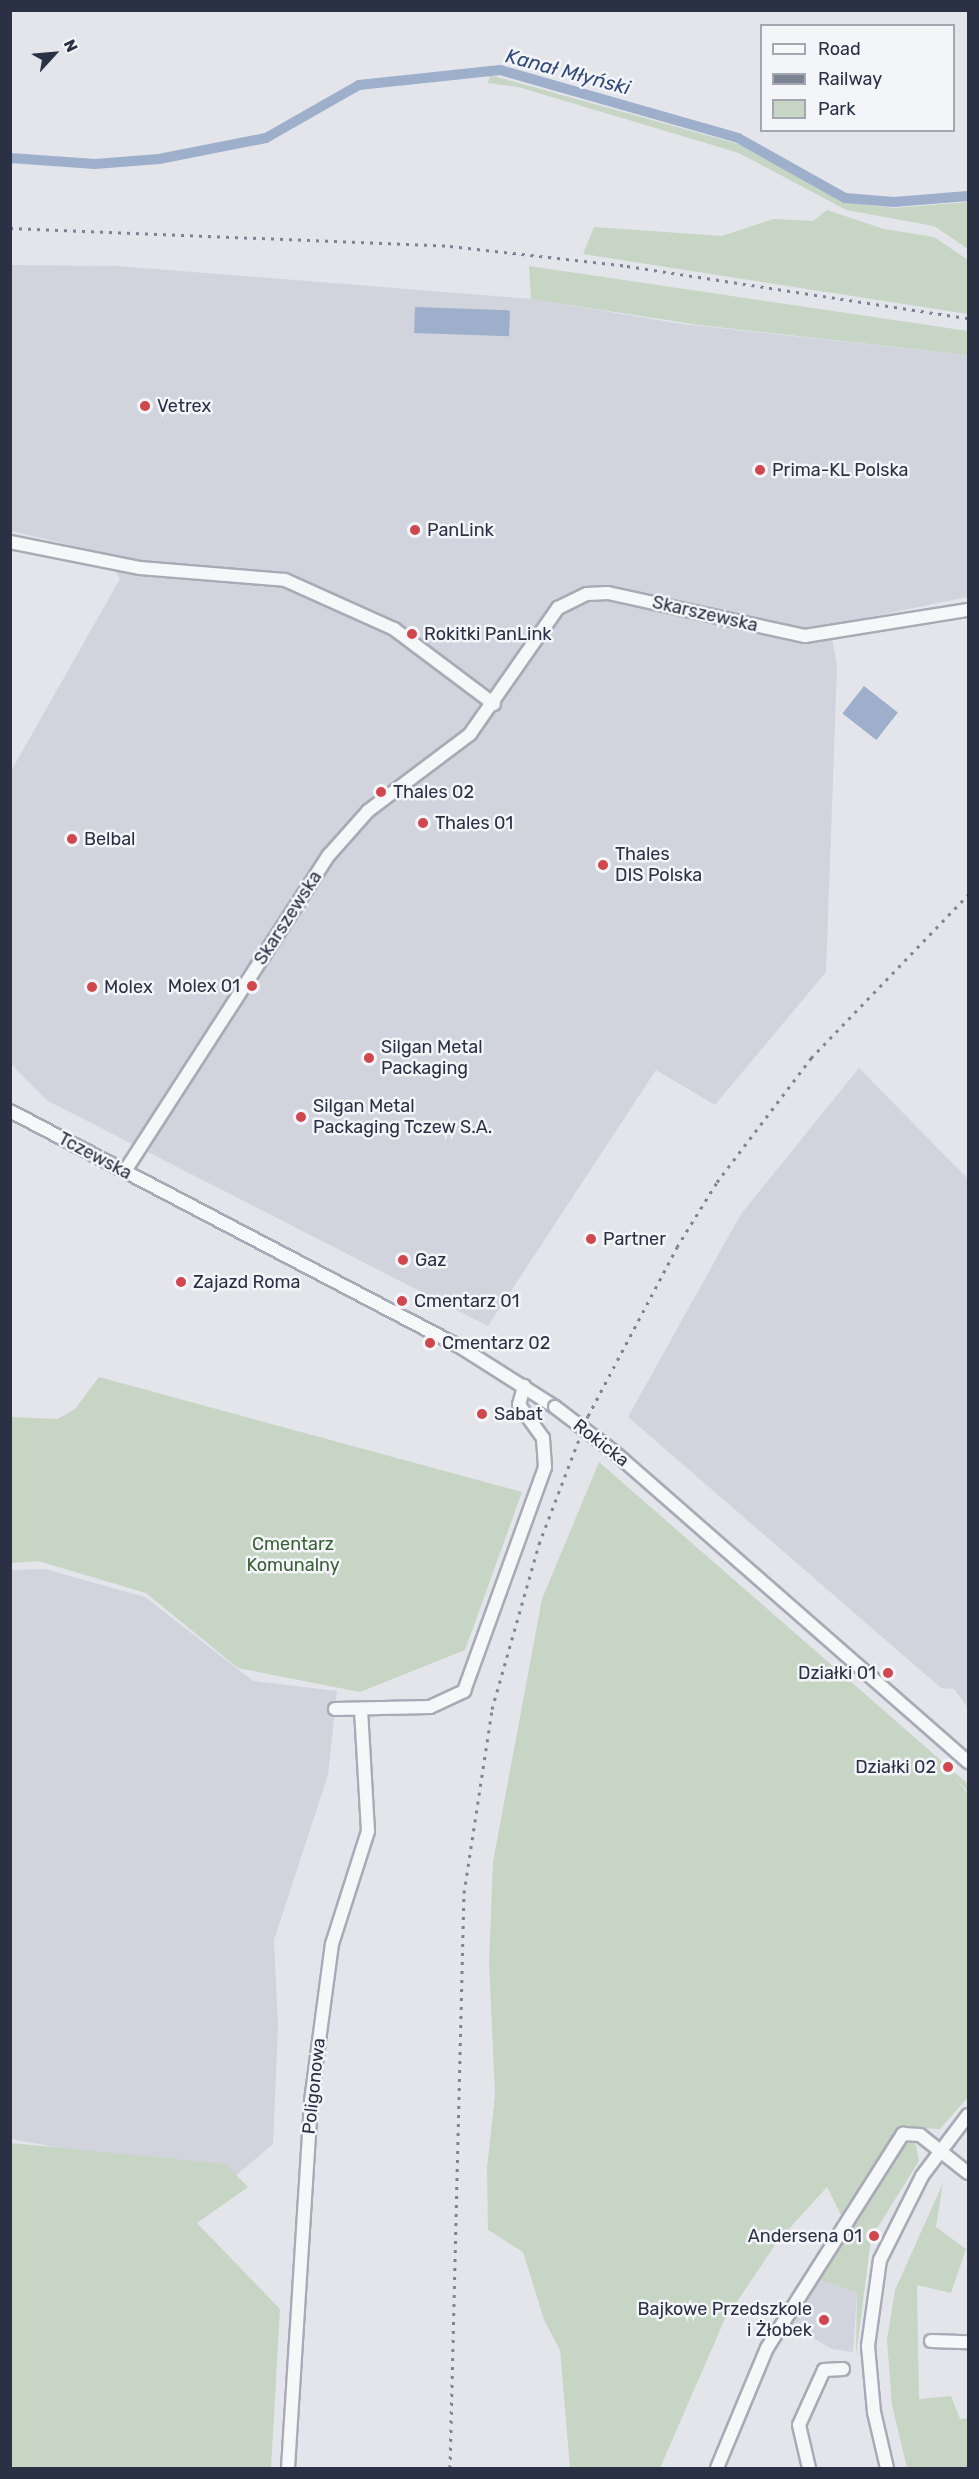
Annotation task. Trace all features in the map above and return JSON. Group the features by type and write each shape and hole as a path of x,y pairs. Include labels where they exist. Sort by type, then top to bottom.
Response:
{"street":[{"path":"10,542 140,568 285,580 394,629 494,704"},
{"name":"Skarszewska","path":"125,1172 349,830 454,749 494,704 544,621 587,594 637,598 805,636 969,610"},
{"name":"Tczewska","path":"10,1111 179,1200"},
{"name":"Rokicka","path":"179,1200 462,1348 555,1407 614,1452 969,1762"},
{"path":"335,1708 360,1710 447,1702 464,1691 473,1676 545,1467 543,1438 519,1405 524,1386"},
{"name":"Poligonowa","path":"288,2469 311,2101 332,1944 368,1831 360,1710"},
{"path":"887,2469 871,2390 873,2294 895,2224 941,2151 969,2115"},
{"path":"717,2469 766,2348 903,2134 915,2133 969,2173"},
{"path":"931,2342 969,2342"},
{"path":"809,2469 799,2425 824,2370 843,2369"}],"shaded area":[{"path":"11,265 118,266 532,299 682,324 968,355 968,597 830,625 837,667 826,972 715,1105 656,1070 488,1326 48,1101 11,1064 11,771 120,579 104,553 11,531"},
{"path":"859,1068 968,1179 968,1708 954,1689 941,1688 628,1417 741,1214"},
{"path":"45,1569 145,1597 253,1681 337,1691 328,1775 274,1940 278,2026 273,2144 232,2179 11,2139 11,1570"},
{"path":"817,2279 857,2293 853,2352 832,2349 790,2325"}],"green space":[{"path":"490,75 742,145 851,203 894,208 968,202 968,249 934,226 846,210 739,153 518,87 488,83"},
{"path":"827,210 884,229 934,237 968,260 968,314 583,254 594,227 722,236 773,219 813,221"},
{"path":"529,266 968,331 968,355 699,325 531,299"},
{"name":"Cmentarz Komunalny","path":"99,1377 522,1492 465,1650 360,1692 238,1668 146,1593 38,1561 11,1563 11,1417 58,1419 75,1409"},
{"path":"599,1462 968,1784 968,1792 953,1776 968,1794 968,2097 940,2129 905,2127 842,2217 827,2187 777,2242 724,2321 660,2468 570,2468 560,2350 544,2320 523,2252 488,2230 487,2168 495,2095 489,1963 493,1862 542,1599"},
{"path":"915,2141 919,2161 871,2238 856,2356 857,2293 817,2279 906,2144"},
{"path":"11,2143 225,2164 248,2187 197,2223 280,2309 271,2468 11,2468"},
{"path":"943,2183 936,2227 966,2249 951,2293 917,2285 919,2399 951,2396 960,2419 968,2418 968,2468 907,2468 892,2405 887,2340 895,2290"}],"water":[{"path":"415,307 510,310 509,336 414,333"},
{"path":"864,686 898,712 876,740 842,714"}],"waterway":[{"name":"Kanał Młyński","path":"10,158 95,164 159,159 266,138 359,85 500,70 738,138 845,198 894,202 968,196"}],"railway":[{"path":"10,228 450,246 627,266 968,318"},
{"path":"450,2468 464,1893 492,1709 539,1544 588,1416 677,1247 717,1182 811,1058 968,895"}],"place":[{"name":"Vetrex","path":"145,406"},
{"name":"Prima-KL Polska","path":"760,470"},
{"name":"PanLink","path":"415,530"},
{"name":"Rokitki PanLink","path":"412,634"},
{"name":"Thales 02","path":"381,792"},
{"name":"Thales 01","path":"423,823"},
{"name":"Belbal","path":"72,839"},
{"name":"Thales DIS Polska","path":"603,865"},
{"name":"Molex 01","path":"252,986"},
{"name":"Molex","path":"92,987"},
{"name":"Silgan Metal Packaging","path":"369,1058"},
{"name":"Silgan Metal Packaging Tczew S.A.","path":"301,1117"},
{"name":"Partner","path":"591,1239"},
{"name":"Gaz","path":"403,1260"},
{"name":"Zajazd Roma","path":"181,1282"},
{"name":"Cmentarz 01","path":"402,1301"},
{"name":"Cmentarz 02","path":"430,1343"},
{"name":"Sabat","path":"482,1414"},
{"name":"Działki 01","path":"888,1673"},
{"name":"Działki 02","path":"948,1767"},
{"name":"Andersena 01","path":"874,2236"},
{"name":"Bajkowe Przedszkole i Żłobek","path":"824,2320"}]}
